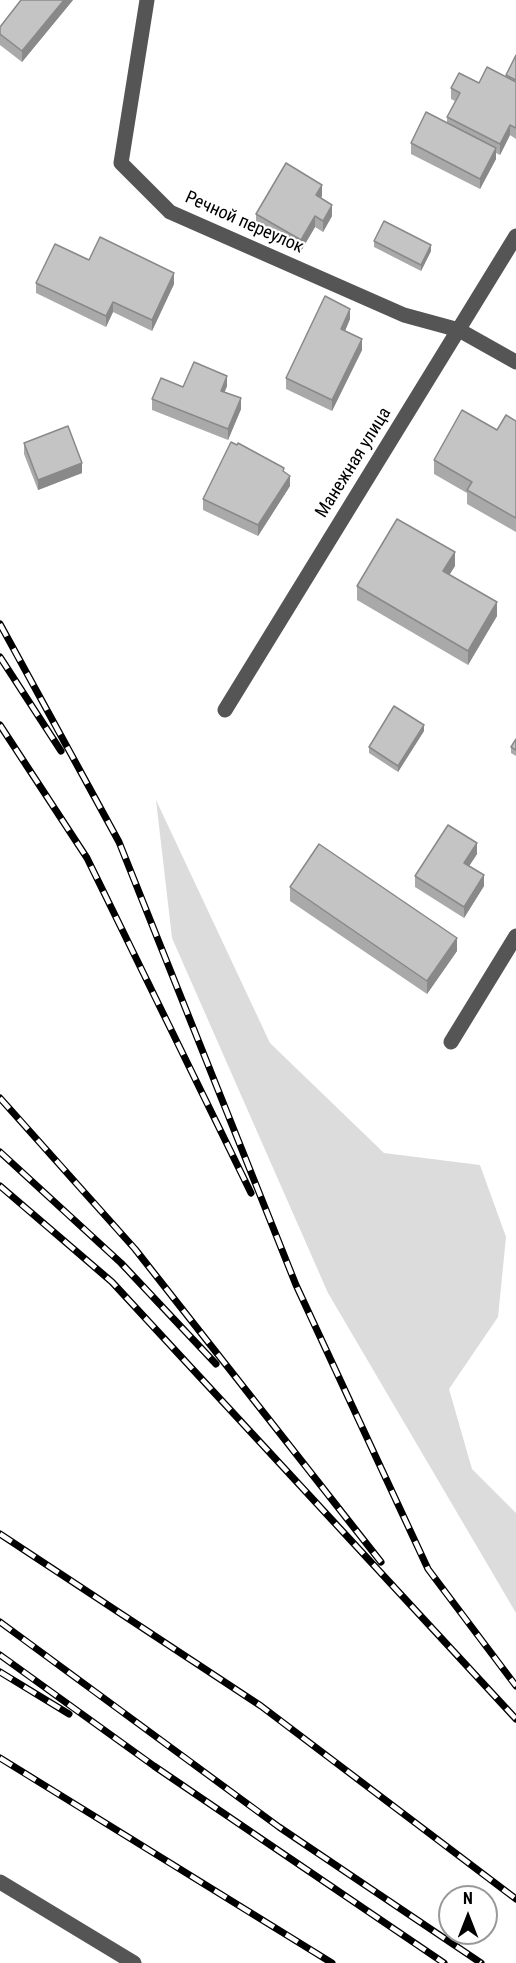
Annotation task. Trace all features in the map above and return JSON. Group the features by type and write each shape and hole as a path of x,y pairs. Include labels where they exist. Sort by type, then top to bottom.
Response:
{"street":[{"name":"Речной переулок","path":"147,0 121,163 170,212 404,315 459,330 516,362"},
{"name":"Манежная улица","path":"225,710 516,236"},
{"path":"451,1042 516,936"},
{"path":"0,1882 134,1963"}],"shaded area":[{"path":"156,800 270,1043 384,1153 480,1165 506,1237 498,1317 449,1389 472,1469 516,1513 516,1613 328,1293 172,938"}],"building":[{"path":"21,0 64,0 22,51 0,34 0,27"},
{"path":"516,55 516,80 506,75"},
{"path":"487,67 516,82 516,128 510,125 500,144 447,117 460,93 451,88 459,73 479,83"},
{"path":"426,112 496,148 480,179 411,143"},
{"path":"286,163 322,185 316,195 332,205 323,221 315,216 301,240 256,214"},
{"path":"384,221 431,245 421,265 374,241"},
{"path":"100,237 174,273 152,320 113,302 106,316 36,283 55,244 89,260"},
{"path":"325,296 350,309 341,329 362,339 332,400 286,378"},
{"path":"194,362 227,376 221,391 241,398 228,429 152,399 161,378 183,387"},
{"path":"462,410 497,430 506,415 516,421 516,518 467,490 472,482 434,460"},
{"path":"68,426 82,463 38,480 24,443"},
{"path":"231,442 237,445 238,443 284,468 283,471 290,476 258,525 203,499"},
{"path":"397,519 455,552 443,571 497,602 468,651 357,586"},
{"path":"394,706 424,725 398,766 369,747"},
{"path":"516,739 516,750 511,747"},
{"path":"448,825 477,843 464,863 484,875 464,907 415,876"},
{"path":"319,844 457,938 427,981 290,887"}],"railway":[{"path":"0,624 119,842 296,1285 428,1569 516,1686"},
{"path":"0,657 61,751"},
{"path":"0,725 87,858 251,1193"},
{"path":"0,1098 135,1249 381,1562"},
{"path":"0,1152 121,1263 216,1364"},
{"path":"0,1186 112,1282 516,1719"},
{"path":"0,1534 261,1706 516,1899"},
{"path":"0,1622 279,1827 481,1963"},
{"path":"0,1655 154,1766 444,1963"},
{"path":"0,1672 69,1714"},
{"path":"0,1758 332,1963"}]}
